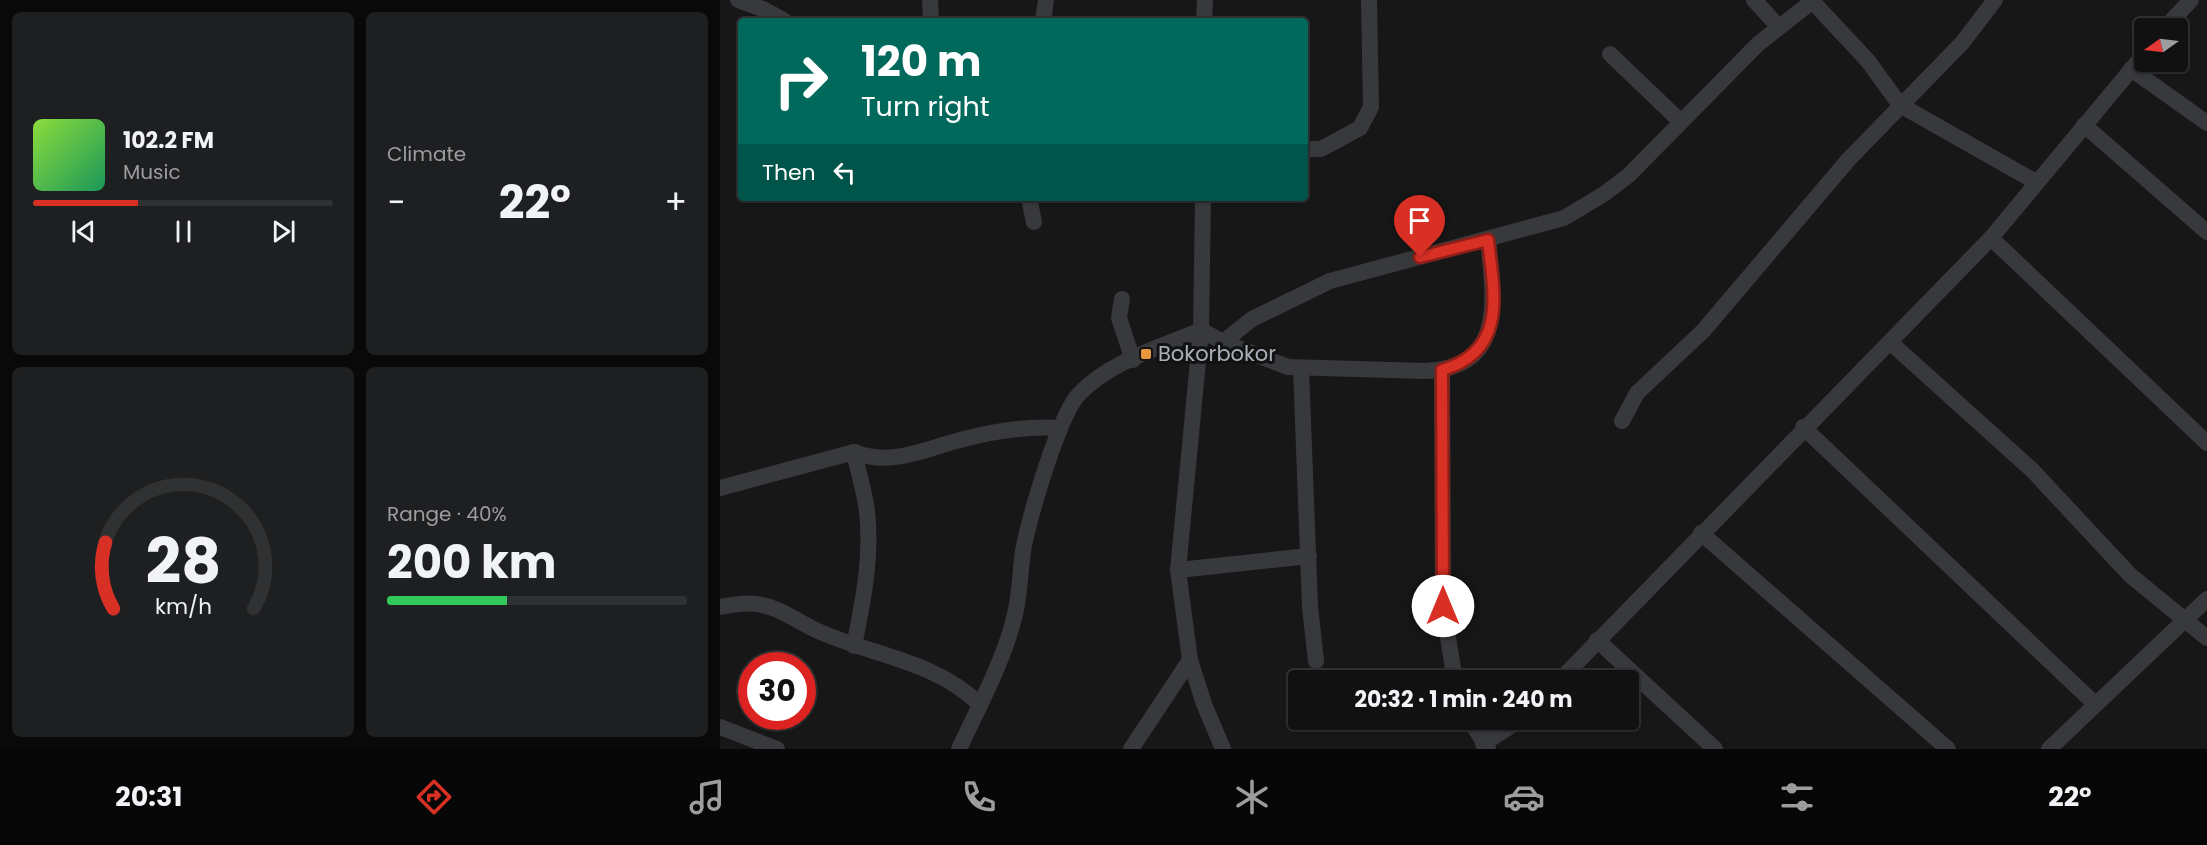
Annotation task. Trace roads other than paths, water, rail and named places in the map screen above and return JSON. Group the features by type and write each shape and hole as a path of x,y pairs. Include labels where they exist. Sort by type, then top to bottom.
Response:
{"street":[{"path":"738,0 778,18"},
{"path":"930,0 931,18"},
{"path":"1043,18 1046,0"},
{"path":"1204,18 1205,0"},
{"path":"1308,149 1321,149 1360,128 1371,107 1369,0"},
{"path":"1754,0 1779,27"},
{"path":"1622,421 1637,393 1703,331 1848,159 1962,43 1995,0"},
{"path":"2174,18 2191,0"},
{"path":"1223,342 1252,319 1329,282 1564,218 1604,194 1629,175 1680,121 1779,27 1813,1 1868,61 1900,105 2036,182"},
{"path":"1610,54 1680,121"},
{"path":"1569,670 1803,428 1891,343 1991,238 2134,65"},
{"path":"2131,69 2207,123"},
{"path":"2084,125 2207,232"},
{"path":"1030,201 1034,222"},
{"path":"1203,201 1201,330 1178,570 1190,660 1204,704 1223,749"},
{"path":"1991,238 2207,442"},
{"path":"1201,330 1223,342 1278,365 1301,368 1442,370 1457,366 1470,357 1482,344 1491,326 1494,299 1488,240"},
{"path":"1122,298 1119,318 1133,360"},
{"path":"959,749 994,674 1016,613 1028,530 1060,428 1078,394 1097,379 1133,360 1201,330"},
{"path":"1891,343 2032,470 2130,575 2207,638"},
{"path":"1301,368 1310,607 1316,661"},
{"path":"1442,370 1443,606 1453,670"},
{"path":"720,488 854,453 868,458 900,457 928,452 959,440 1011,429 1060,428"},
{"path":"1803,428 2094,704"},
{"path":"854,453 867,511 868,532 865,589 854,646"},
{"path":"1701,533 1948,749"},
{"path":"1178,570 1309,556"},
{"path":"2049,749 2207,599"},
{"path":"720,607 755,603 777,609 815,630 854,646 903,661 951,681 979,704"},
{"path":"1598,640 1715,749"},
{"path":"1131,749 1190,660"},
{"path":"720,727 748,744 777,749"},
{"path":"1476,730 1486,747 1507,730"}],"place":[{"name":"Bokorbokor","path":"1146,354"}]}
